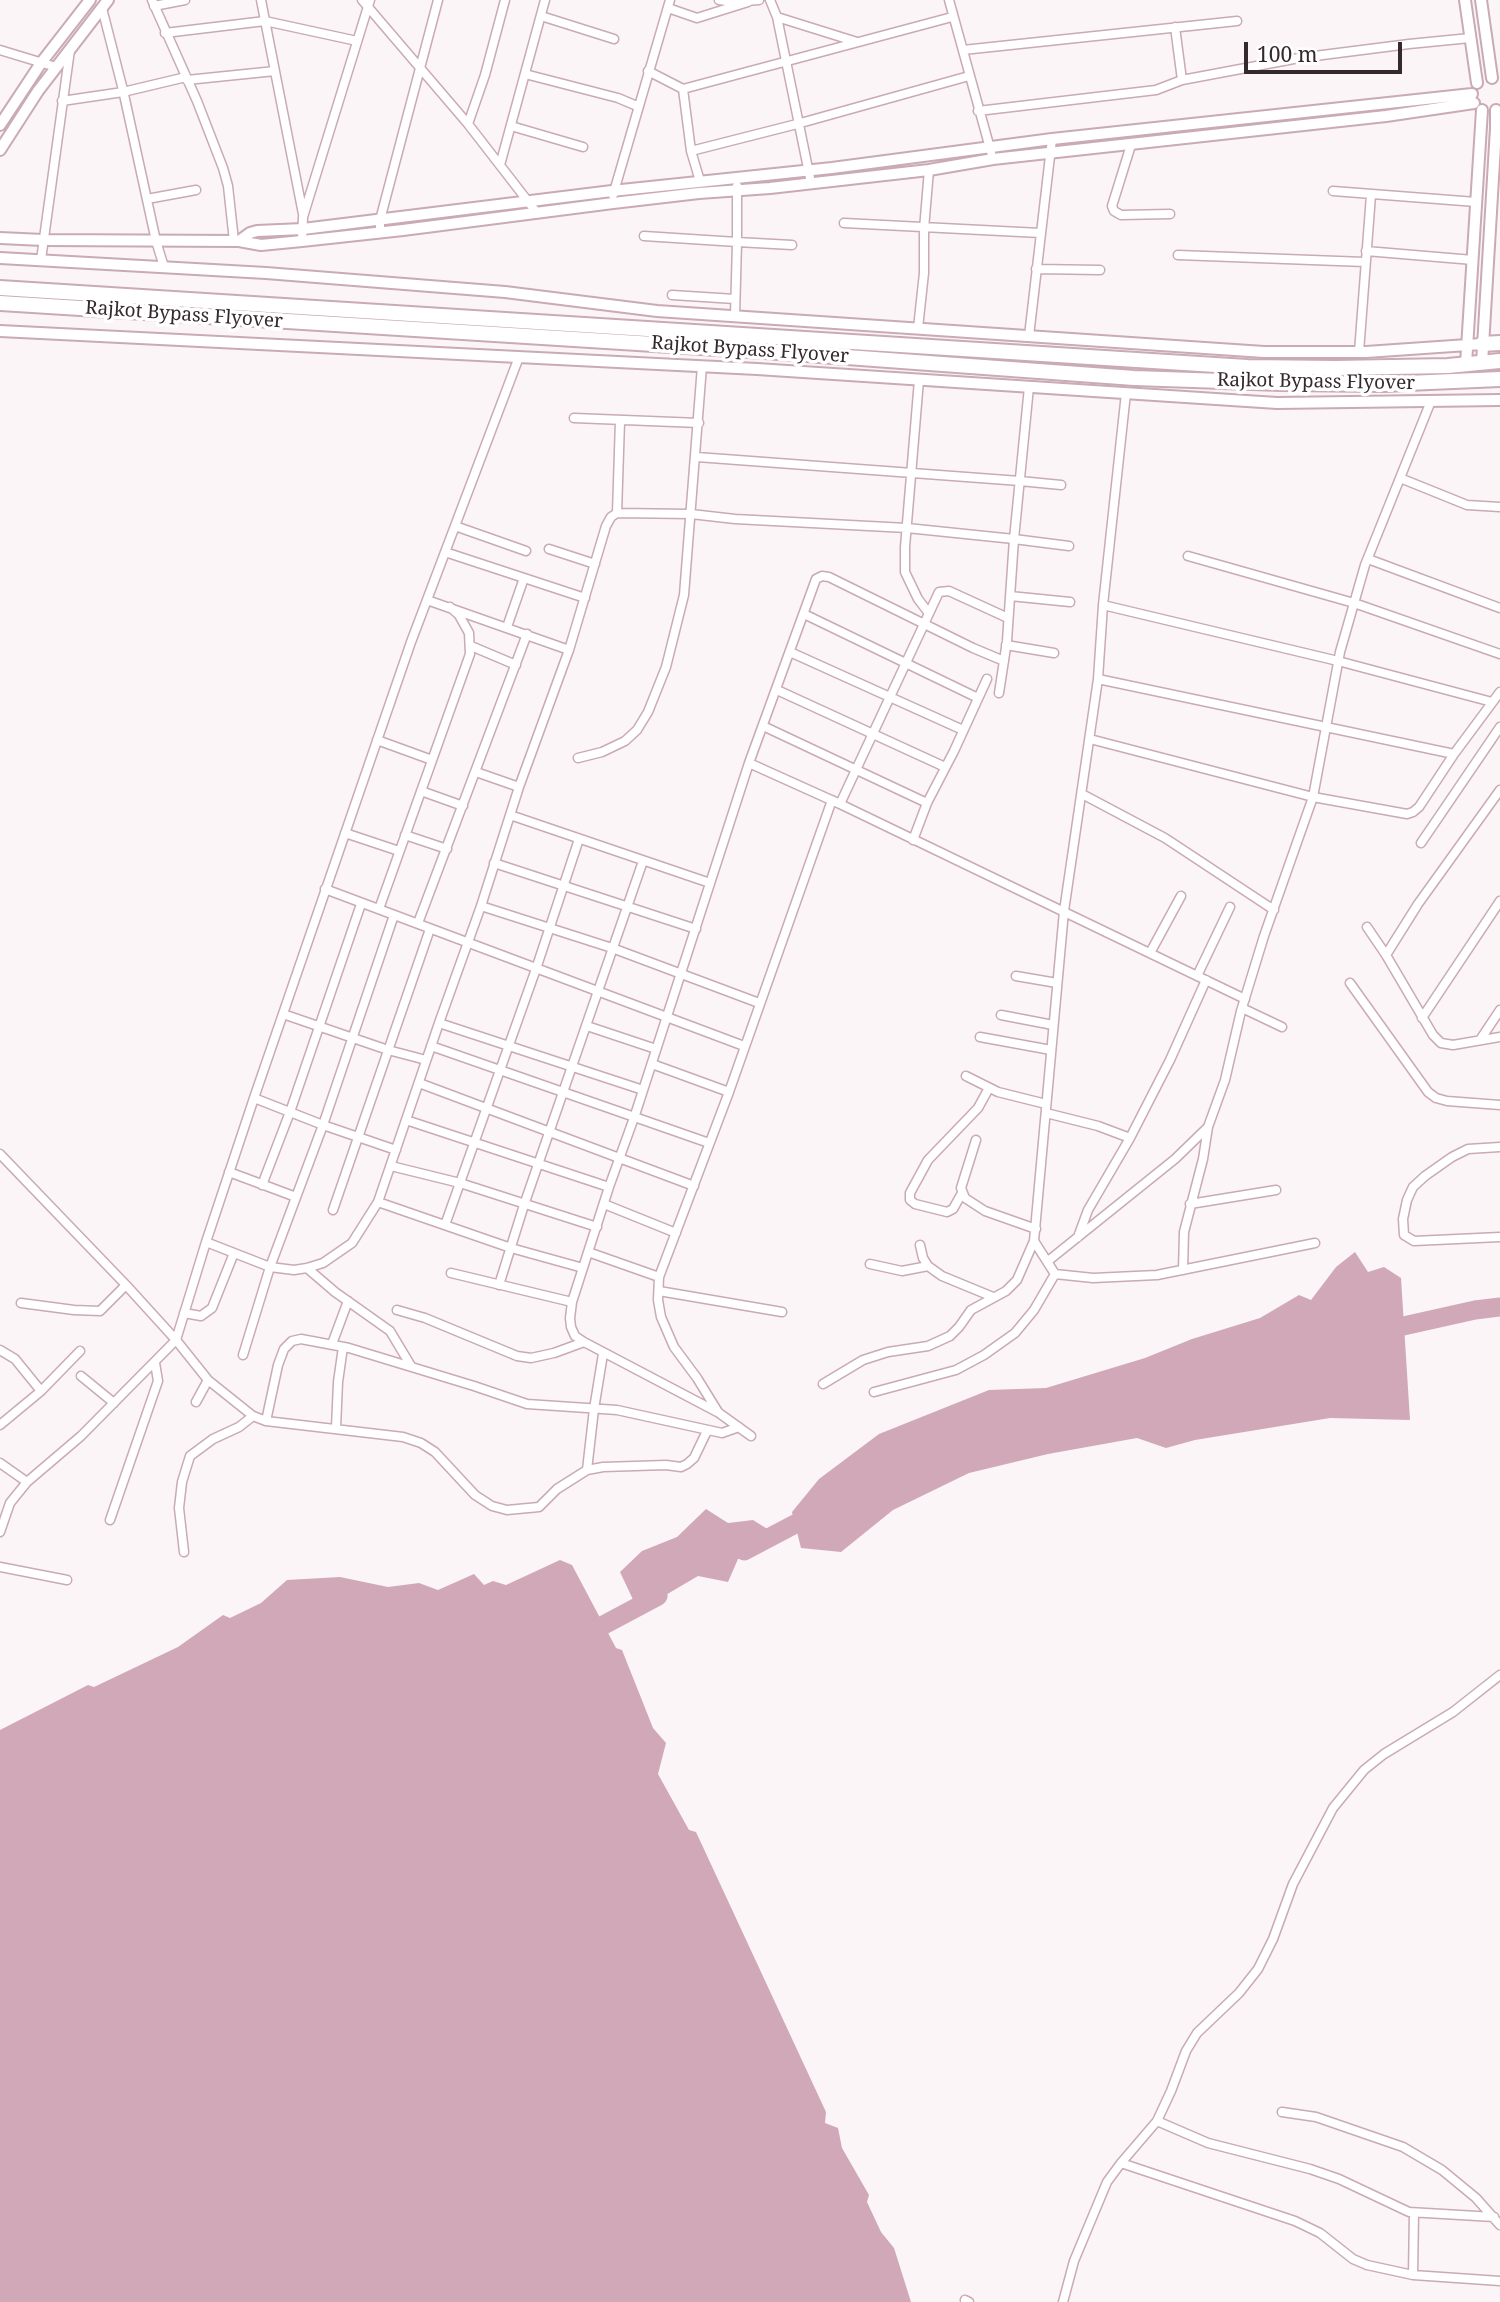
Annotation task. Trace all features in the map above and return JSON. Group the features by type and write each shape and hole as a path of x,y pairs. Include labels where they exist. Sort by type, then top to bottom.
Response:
{"main road":[{"name":"Rajkot Bypass Flyover","path":"0,288 1134,377 1294,384 1384,384 1500,379"},
{"name":"Rajkot Bypass Flyover","path":"0,303 1247,367 1335,368 1482,363"},
{"path":"1475,345 1500,343"},
{"path":"1482,363 1500,361"}],"street":[{"path":"185,0 153,3 223,168 237,241"},
{"path":"261,0 303,217 302,241"},
{"path":"380,232 380,220 438,0"},
{"path":"468,124 485,75 505,0"},
{"path":"500,165 545,0"},
{"path":"719,0 748,2"},
{"path":"612,197 669,4 697,18 760,0"},
{"path":"770,0 776,17 811,183"},
{"path":"949,0 991,153"},
{"path":"1465,0 1476,97 1473,260 1475,345 1482,363"},
{"path":"1476,97 1484,78 1496,80 1481,0"},
{"path":"0,125 87,1"},
{"path":"367,2 468,124 537,213"},
{"path":"303,217 367,2"},
{"path":"0,150 56,66 105,4"},
{"path":"105,4 156,241 164,267"},
{"path":"541,16 614,39"},
{"path":"776,17 860,43"},
{"path":"648,71 683,89 952,17"},
{"path":"165,33 265,20 357,41"},
{"path":"962,50 1237,21"},
{"path":"1175,27 1182,80"},
{"path":"978,111 1139,93 1182,80 1299,58 1470,38"},
{"path":"41,260 70,47"},
{"path":"0,50 56,66"},
{"path":"62,100 123,92 187,78 275,71"},
{"path":"525,74 618,98 637,106"},
{"path":"691,151 969,76"},
{"path":"683,89 691,151 700,181"},
{"path":"0,238 237,241 261,245 537,213 700,181 991,153 1051,153 1130,145 1386,116 1476,97"},
{"path":"237,241 254,232 303,229 528,201 737,191 929,170 1052,139 1476,97 1498,108 1495,217 1475,345 1466,364"},
{"path":"511,127 583,147"},
{"path":"1029,336 1052,139"},
{"path":"1130,145 1112,206 1114,211 1121,215 1170,214"},
{"path":"918,328 924,273 929,170"},
{"path":"734,316 737,178"},
{"path":"147,199 196,190"},
{"path":"1333,191 1476,202"},
{"path":"1359,352 1371,195"},
{"path":"844,223 1040,233"},
{"path":"644,236 792,245"},
{"path":"1366,251 1473,260"},
{"path":"1178,256 1366,262"},
{"path":"0,258 505,292 657,311 1264,352 1359,352 1475,345"},
{"path":"1036,269 1100,270"},
{"path":"671,295 735,299"},
{"path":"0,331 702,366 1277,403 1500,400"},
{"path":"0,1532 10,1503 27,1482 81,1436 176,1340 205,1242 325,889 427,600 519,357"},
{"path":"578,758 602,752 637,730 648,712 666,667 684,595 697,457 702,366"},
{"path":"919,380 905,572 928,612"},
{"path":"999,693 1009,618 1029,387"},
{"path":"823,1384 863,1360 939,1342 959,1327 971,1310 1006,1291 1017,1280 1034,1241 1064,911 1098,679 1103,605 1126,393"},
{"path":"1183,1270 1184,1232 1203,1159 1208,1127 1225,1080 1243,1004 1312,797 1338,661 1354,603 1368,559 1431,401"},
{"path":"574,418 699,423"},
{"path":"617,513 620,421"},
{"path":"697,457 1061,485"},
{"path":"1400,478 1467,506 1500,507"},
{"path":"205,1242 270,1267 294,1270 307,1268 323,1263 352,1243 379,1202 519,787 569,650 611,517 617,513 691,514 735,519 907,528 1069,546"},
{"path":"455,526 526,551"},
{"path":"549,549 595,564"},
{"path":"445,552 585,598"},
{"path":"1188,556 1354,603 1500,654"},
{"path":"1368,559 1500,608"},
{"path":"751,1436 719,1413 603,1354 575,1336 571,1327 572,1302 609,1187 652,1064 749,763 816,579 829,577 1003,661"},
{"path":"507,627 524,578"},
{"path":"719,1413 674,1346 661,1317 659,1278 729,1092 759,1003 836,802 855,771 939,592 950,591 1009,618"},
{"path":"1010,596 1069,601"},
{"path":"427,600 569,650"},
{"path":"1103,605 1338,661 1492,702"},
{"path":"379,909 470,654 469,633 464,622 450,607"},
{"path":"804,614 978,698"},
{"path":"418,923 527,634"},
{"path":"1006,645 1054,653"},
{"path":"471,646 516,664"},
{"path":"790,652 963,730"},
{"path":"913,840 927,803 987,679"},
{"path":"1098,679 1454,754"},
{"path":"776,690 945,768"},
{"path":"1090,739 1312,797 1407,814 1413,812 1500,692"},
{"path":"763,726 927,803"},
{"path":"1420,843 1500,727"},
{"path":"377,740 432,760"},
{"path":"749,763 1202,978 1282,1027"},
{"path":"476,772 519,787"},
{"path":"1386,955 1418,904 1500,790"},
{"path":"421,791 463,806"},
{"path":"1082,793 1165,838 1274,910"},
{"path":"510,815 710,883"},
{"path":"345,833 399,851"},
{"path":"405,835 447,849"},
{"path":"445,1224 536,969 579,839"},
{"path":"499,1285 643,860"},
{"path":"494,863 696,929"},
{"path":"325,889 744,1046"},
{"path":"1150,953 1181,896"},
{"path":"1422,1018 1500,901"},
{"path":"262,1185 290,1112 361,904"},
{"path":"481,906 549,926 759,1003"},
{"path":"1078,1237 1087,1210 1130,1138 1170,1060 1230,907"},
{"path":"243,1355 270,1267 323,1125 394,915"},
{"path":"1367,927 1422,1018 1441,1043 1453,1045 1500,1037"},
{"path":"333,1210 430,929"},
{"path":"1016,975 1057,983"},
{"path":"1350,983 1427,1092 1447,1101 1500,1105"},
{"path":"1480,1040 1500,1010"},
{"path":"282,1014 426,1060"},
{"path":"1001,1015 1053,1025"},
{"path":"439,1023 643,1090"},
{"path":"587,1026 656,1049"},
{"path":"980,1037 1051,1050"},
{"path":"431,1046 709,1143"},
{"path":"652,1064 729,1092"},
{"path":"967,1076 989,1088 1130,1138"},
{"path":"419,1083 694,1186"},
{"path":"962,1193 953,1209 947,1212 912,1202 910,1193 928,1160 978,1108 989,1088"},
{"path":"254,1098 396,1150"},
{"path":"406,1120 609,1187"},
{"path":"1048,1261 1175,1159 1208,1127"},
{"path":"976,1140 961,1188 965,1198 985,1211 1036,1229"},
{"path":"1500,1147 1468,1149 1425,1176 1413,1187 1403,1219 1404,1235 1414,1241 1500,1237"},
{"path":"0,1154 126,1285 208,1380 253,1416 265,1421 403,1437 421,1443 435,1451 475,1495 492,1506 507,1510 539,1507 557,1489 587,1470 636,1465 681,1467 694,1458 708,1431"},
{"path":"391,1166 460,1183 597,1227"},
{"path":"229,1172 296,1197"},
{"path":"1190,1204 1276,1190"},
{"path":"379,1202 511,1248 583,1268"},
{"path":"604,1204 676,1233"},
{"path":"1034,1241 1055,1274"},
{"path":"1055,1274 1093,1278 1157,1275 1315,1243"},
{"path":"920,1245 928,1266 954,1282 993,1297"},
{"path":"588,1252 659,1278"},
{"path":"184,1313 201,1316 212,1308 234,1253"},
{"path":"870,1264 902,1270 928,1266"},
{"path":"307,1268 390,1331 411,1367"},
{"path":"451,1273 572,1302"},
{"path":"874,1392 956,1370 984,1355 1015,1332 1034,1310 1055,1274"},
{"path":"21,1303 100,1311 126,1285"},
{"path":"659,1291 782,1312"},
{"path":"332,1344 348,1301"},
{"path":"397,1310 425,1318 517,1356 531,1358 583,1342"},
{"path":"265,1421 284,1349 292,1341 300,1339 343,1347 527,1404 617,1410 722,1433 739,1427"},
{"path":"336,1428 343,1347"},
{"path":"0,1350 15,1359 41,1391"},
{"path":"0,1424 41,1391 80,1351"},
{"path":"587,1470 603,1354"},
{"path":"110,1520 158,1381 155,1363"},
{"path":"81,1376 114,1403"},
{"path":"196,1402 208,1380"},
{"path":"184,1552 179,1507 182,1482 190,1456 253,1416"},
{"path":"0,1463 27,1482"},
{"path":"0,1567 67,1580"},
{"path":"1063,2302 1074,2261 1107,2182 1157,2121 1186,2051 1197,2033 1239,1993 1258,1969 1273,1939 1293,1884 1333,1808 1364,1770 1453,1712 1500,1675"},
{"path":"1282,2112 1315,2117 1403,2147 1442,2170 1476,2198 1500,2225"},
{"path":"1157,2121 1208,2143 1339,2179 1414,2213 1494,2217"},
{"path":"1121,2163 1295,2221 1320,2233 1353,2259 1367,2265 1413,2275 1500,2281"},
{"path":"1413,2275 1414,2213"}],"shaded area":[{"path":"1355,1252 1368,1272 1384,1267 1401,1278 1410,1420 1330,1418 1195,1440 1166,1448 1137,1438 1048,1454 969,1473 893,1510 841,1552 801,1548 792,1512 819,1479 879,1434 989,1390 1046,1388 1145,1358 1192,1339 1260,1318 1299,1295 1311,1300 1336,1267"},
{"path":"706,1509 728,1523 753,1520 769,1530 759,1553 738,1559 728,1582 698,1576 655,1604 637,1608 620,1572 642,1551 677,1537"},
{"path":"560,1560 572,1565 616,1648 622,1650 653,1728 666,1743 658,1774 689,1830 696,1832 826,2112 825,2123 838,2128 842,2148 869,2195 867,2202 881,2232 894,2248 911,2302 0,2302 0,1730 88,1685 94,1687 178,1647 223,1615 230,1618 261,1603 287,1580 340,1577 388,1587 419,1583 438,1590 474,1574 484,1585 493,1581 506,1585"}],"waterway":[{"path":"1381,1331 1500,1307"},
{"path":"744,1551 816,1513"},
{"path":"583,1636 658,1596"}]}
